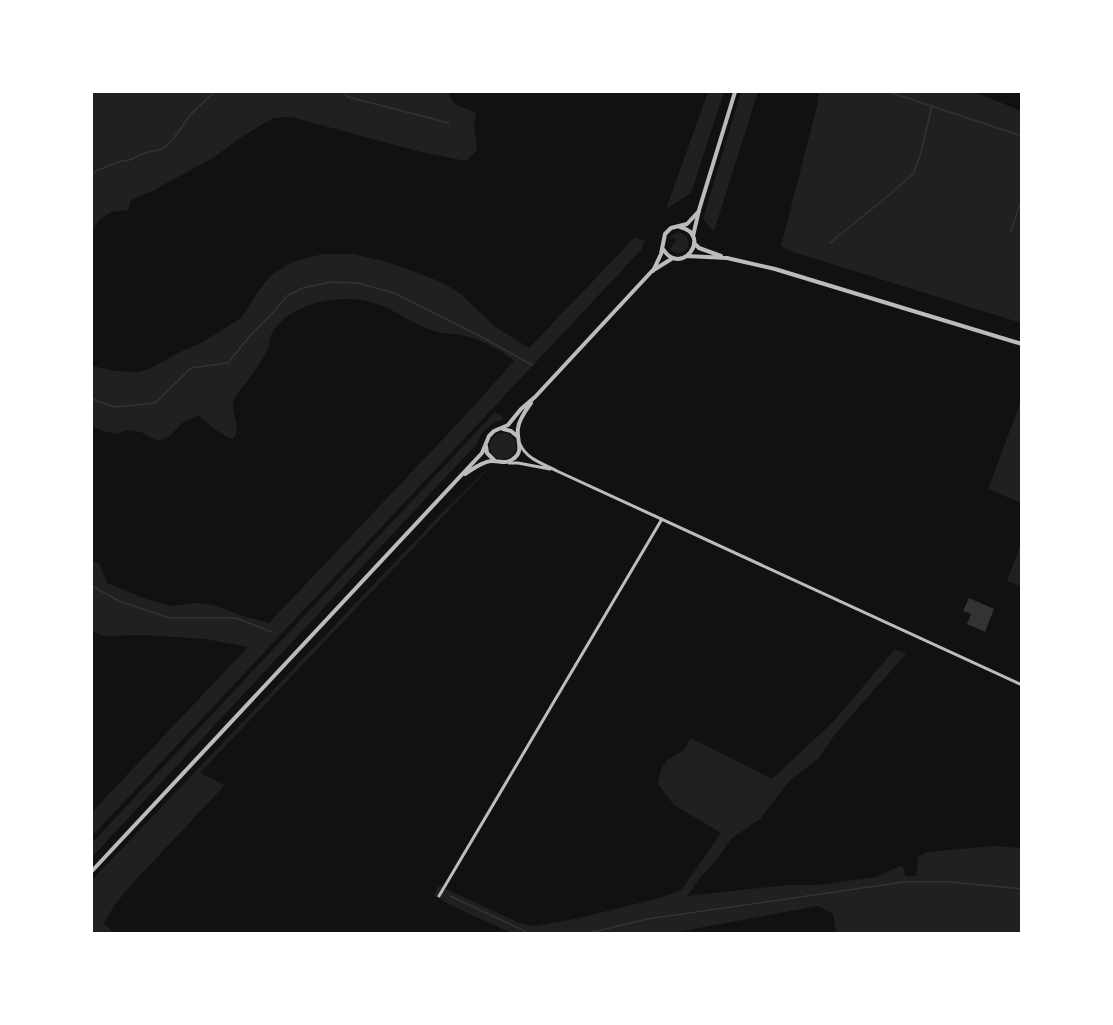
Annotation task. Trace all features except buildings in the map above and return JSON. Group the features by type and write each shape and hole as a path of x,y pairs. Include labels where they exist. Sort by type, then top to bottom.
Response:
{"street":[{"path":"687,256 692,250 699,210 735,92"},
{"path":"92,871 482,453 489,436 494,431 508,425 652,271 661,254 664,234 671,228 687,224 699,210"},
{"path":"679,226 688,230 693,236"},
{"path":"694,243 699,248 727,258 796,275 1022,344"},
{"path":"663,246 667,254 678,259 687,256 727,258"},
{"path":"652,271 673,258"},
{"path":"535,397 519,422 518,428 520,444 524,453 529,456 557,471 1022,684"},
{"path":"500,429 511,430 518,438"},
{"path":"507,463 517,456 520,444"},
{"path":"486,445 488,453 495,461"},
{"path":"460,477 483,463 495,461 557,471"},
{"path":"440,896 662,519"}],"shaded area":[{"path":"92,92 449,92 455,104 476,113 474,125 477,150 466,161 421,152 291,117 273,118 213,158 131,200 128,210 111,212 99,220 92,232"},
{"path":"708,92 724,92 691,193 666,209"},
{"path":"741,92 758,92 714,231 703,219"},
{"path":"819,92 975,92 1021,111 1021,323 790,251 781,246"},
{"path":"679,232 686,237 689,243 687,249 678,253 670,249 676,240 672,237 668,242 672,235"},
{"path":"635,237 645,241 641,250 92,836 92,812 248,647 205,639 146,635 103,636 92,631 92,561 99,563 107,583 146,599 170,606 197,603 213,605 269,623 514,361 483,342 461,335 434,331 371,302 345,299 317,303 291,314 280,322 272,333 262,360 234,399 233,409 237,430 233,439 210,426 198,415 182,423 170,436 158,441 141,432 127,430 117,434 92,426 92,366 139,372 151,368 203,342 241,318 261,287 273,274 292,262 323,254 353,254 387,262 443,283 461,294 494,326 529,348"},
{"path":"1021,401 1021,503 988,489"},
{"path":"495,412 503,419 492,424 481,434 477,444 92,857 92,843"},
{"path":"503,433 512,437 516,446 512,455 503,459 494,455 490,446 494,437"},
{"path":"486,471 200,773 225,785 128,888 114,906 104,923 113,933 92,933 92,880 439,516"},
{"path":"1021,543 1021,586 1007,581"},
{"path":"969,598 994,609 985,632 967,624 971,614 963,611"},
{"path":"895,649 906,654 836,733 818,759 790,780 760,819 731,839 687,896 788,885 817,885 877,877 900,866 904,869 905,876 916,876 918,857 927,852 994,846 1021,848 1021,933 836,933 833,914 818,906 672,933 511,933 448,904 434,895 439,886 337,838 519,923 534,926 575,919 663,897 682,889 721,833 674,805 658,784 661,769 668,759 683,751 691,738 772,779 832,723"}],"waterway":[{"path":"92,176 96,171 121,161 162,149 173,139 191,114 214,92"},
{"path":"342,92 348,97 449,123"},
{"path":"889,92 1022,136"},
{"path":"830,243 913,174 920,156 932,106"},
{"path":"1011,232 1022,198"},
{"path":"92,399 115,407 155,403 191,368 228,363 287,296 303,288 330,282 357,283 394,293 532,365"},
{"path":"92,586 121,602 170,618 236,618 272,632"},
{"path":"585,934 647,919 904,882 950,882 1022,889"},
{"path":"450,896 529,933"}]}
